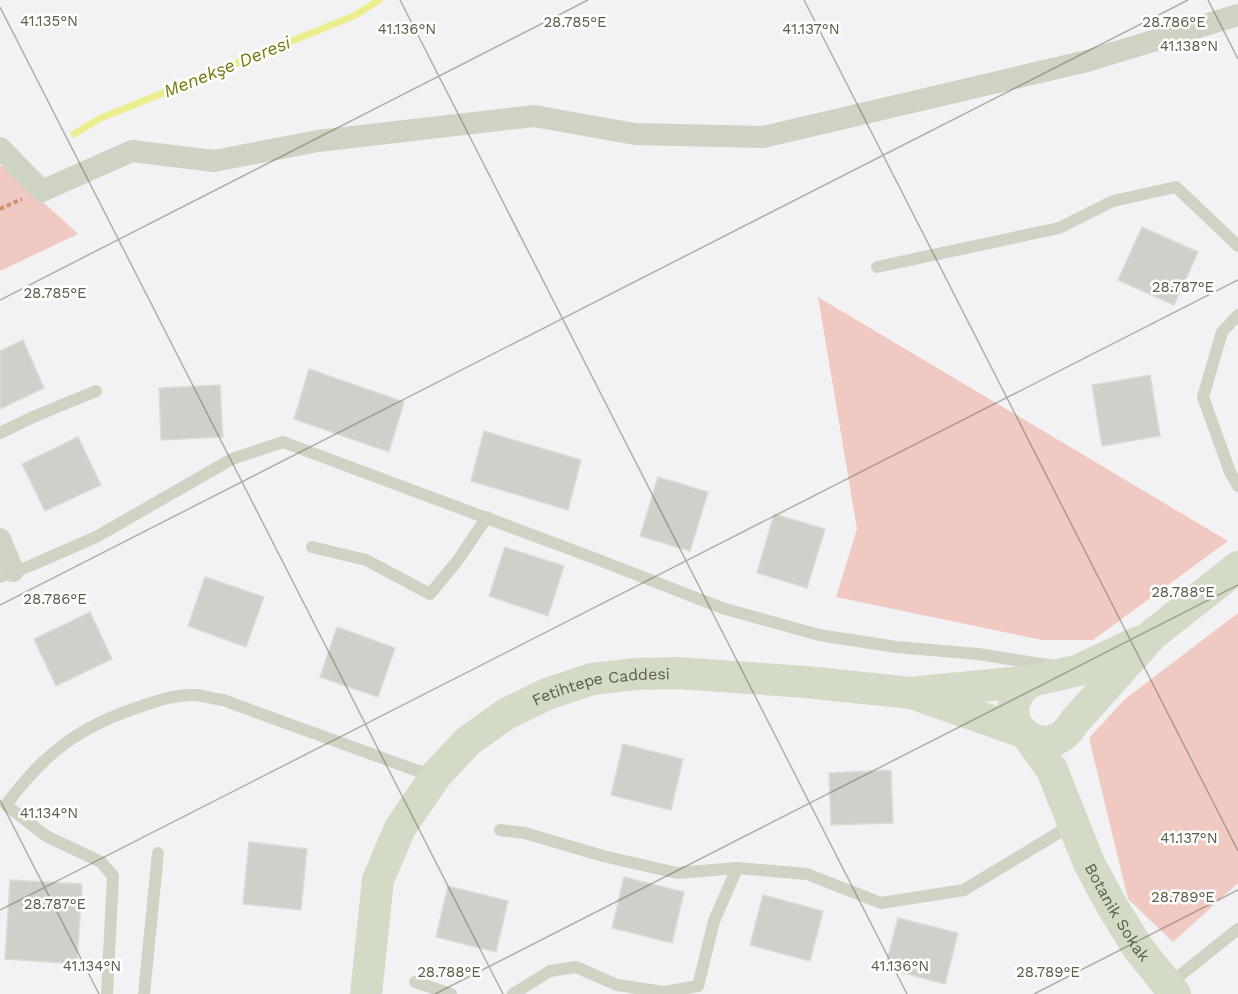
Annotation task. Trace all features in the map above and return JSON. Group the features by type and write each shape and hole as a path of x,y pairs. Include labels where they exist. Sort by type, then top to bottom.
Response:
{"street":[{"path":"0,148 42,191 132,151 214,161 318,141 534,116 634,134 763,137 1087,61 1238,15"},
{"path":"0,539 6,574"},
{"path":"1152,635 1078,670 1037,680 1024,686 1017,694 1014,703 1015,722 1025,735 1039,742 1050,742 1060,738 1152,635 1238,567"},
{"name":"Fetihtepe Caddesi","path":"366,994 378,880 400,828 436,774 468,741 506,714 547,694 592,679 636,674 676,673 806,682 911,693 1025,735"},
{"path":"911,693 1052,679 1062,683 1075,700 1077,711 1072,726"},
{"name":"Botanik Sokak","path":"1072,726 1065,768 1074,823"},
{"name":"Botanik Sokak","path":"1025,735 1052,770 1089,863 1112,906 1138,948 1171,990"}],"lane":[{"path":"877,267 1059,228 1113,201 1176,187 1238,246"},
{"path":"1238,315 1222,332 1203,397 1230,472 1238,486"},
{"path":"0,433 96,391"},
{"path":"6,574 96,537 232,459 283,442 722,608 819,635 896,647 978,654 1078,670"},
{"path":"312,547 366,560 430,594 458,560 486,517"},
{"path":"107,994 112,876 101,862 46,836 6,805 25,778 74,735 106,718 138,707 170,697 196,695 223,700 418,771 436,774"},
{"path":"500,830 525,833 603,856 677,873 737,868 807,874 880,903 964,890 1074,823"},
{"path":"144,994 158,853"},
{"path":"513,994 550,971 576,967 617,985 664,992 698,986 714,921 737,868"},
{"path":"1171,990 1238,929"},
{"path":"415,982 451,994"}],"shaded area":[{"path":"0,166 5,167 78,234 0,271"},
{"path":"818,297 1228,541 1093,640 1042,640 836,597 857,529"},
{"path":"1238,613 1238,883 1173,942 1128,899 1089,738 1125,699"}],"building":[{"path":"1142,227 1198,252 1174,305 1118,280"},
{"path":"23,340 44,388 0,409 0,351"},
{"path":"309,369 404,402 389,452 294,419"},
{"path":"1150,375 1160,436 1102,446 1092,385"},
{"path":"220,385 223,437 161,440 159,388"},
{"path":"484,431 581,460 568,510 471,481"},
{"path":"78,437 101,485 45,511 22,464"},
{"path":"658,477 708,492 690,551 640,536"},
{"path":"774,514 825,529 807,588 757,573"},
{"path":"505,547 564,566 548,616 489,596"},
{"path":"205,577 264,597 246,647 188,626"},
{"path":"90,612 112,659 56,686 34,639"},
{"path":"337,627 395,648 378,697 320,677"},
{"path":"623,744 683,759 671,810 611,795"},
{"path":"891,770 893,823 831,825 829,773"},
{"path":"249,842 307,849 301,910 243,904"},
{"path":"624,877 684,892 672,943 612,928"},
{"path":"10,880 82,884 77,964 5,959"},
{"path":"448,886 508,901 496,952 436,937"},
{"path":"763,895 823,911 810,961 750,945"},
{"path":"898,918 958,933 945,984 885,968"}],"waterway":[{"name":"Menekşe Deresi","path":"74,134 101,118 354,16 379,0"}]}
